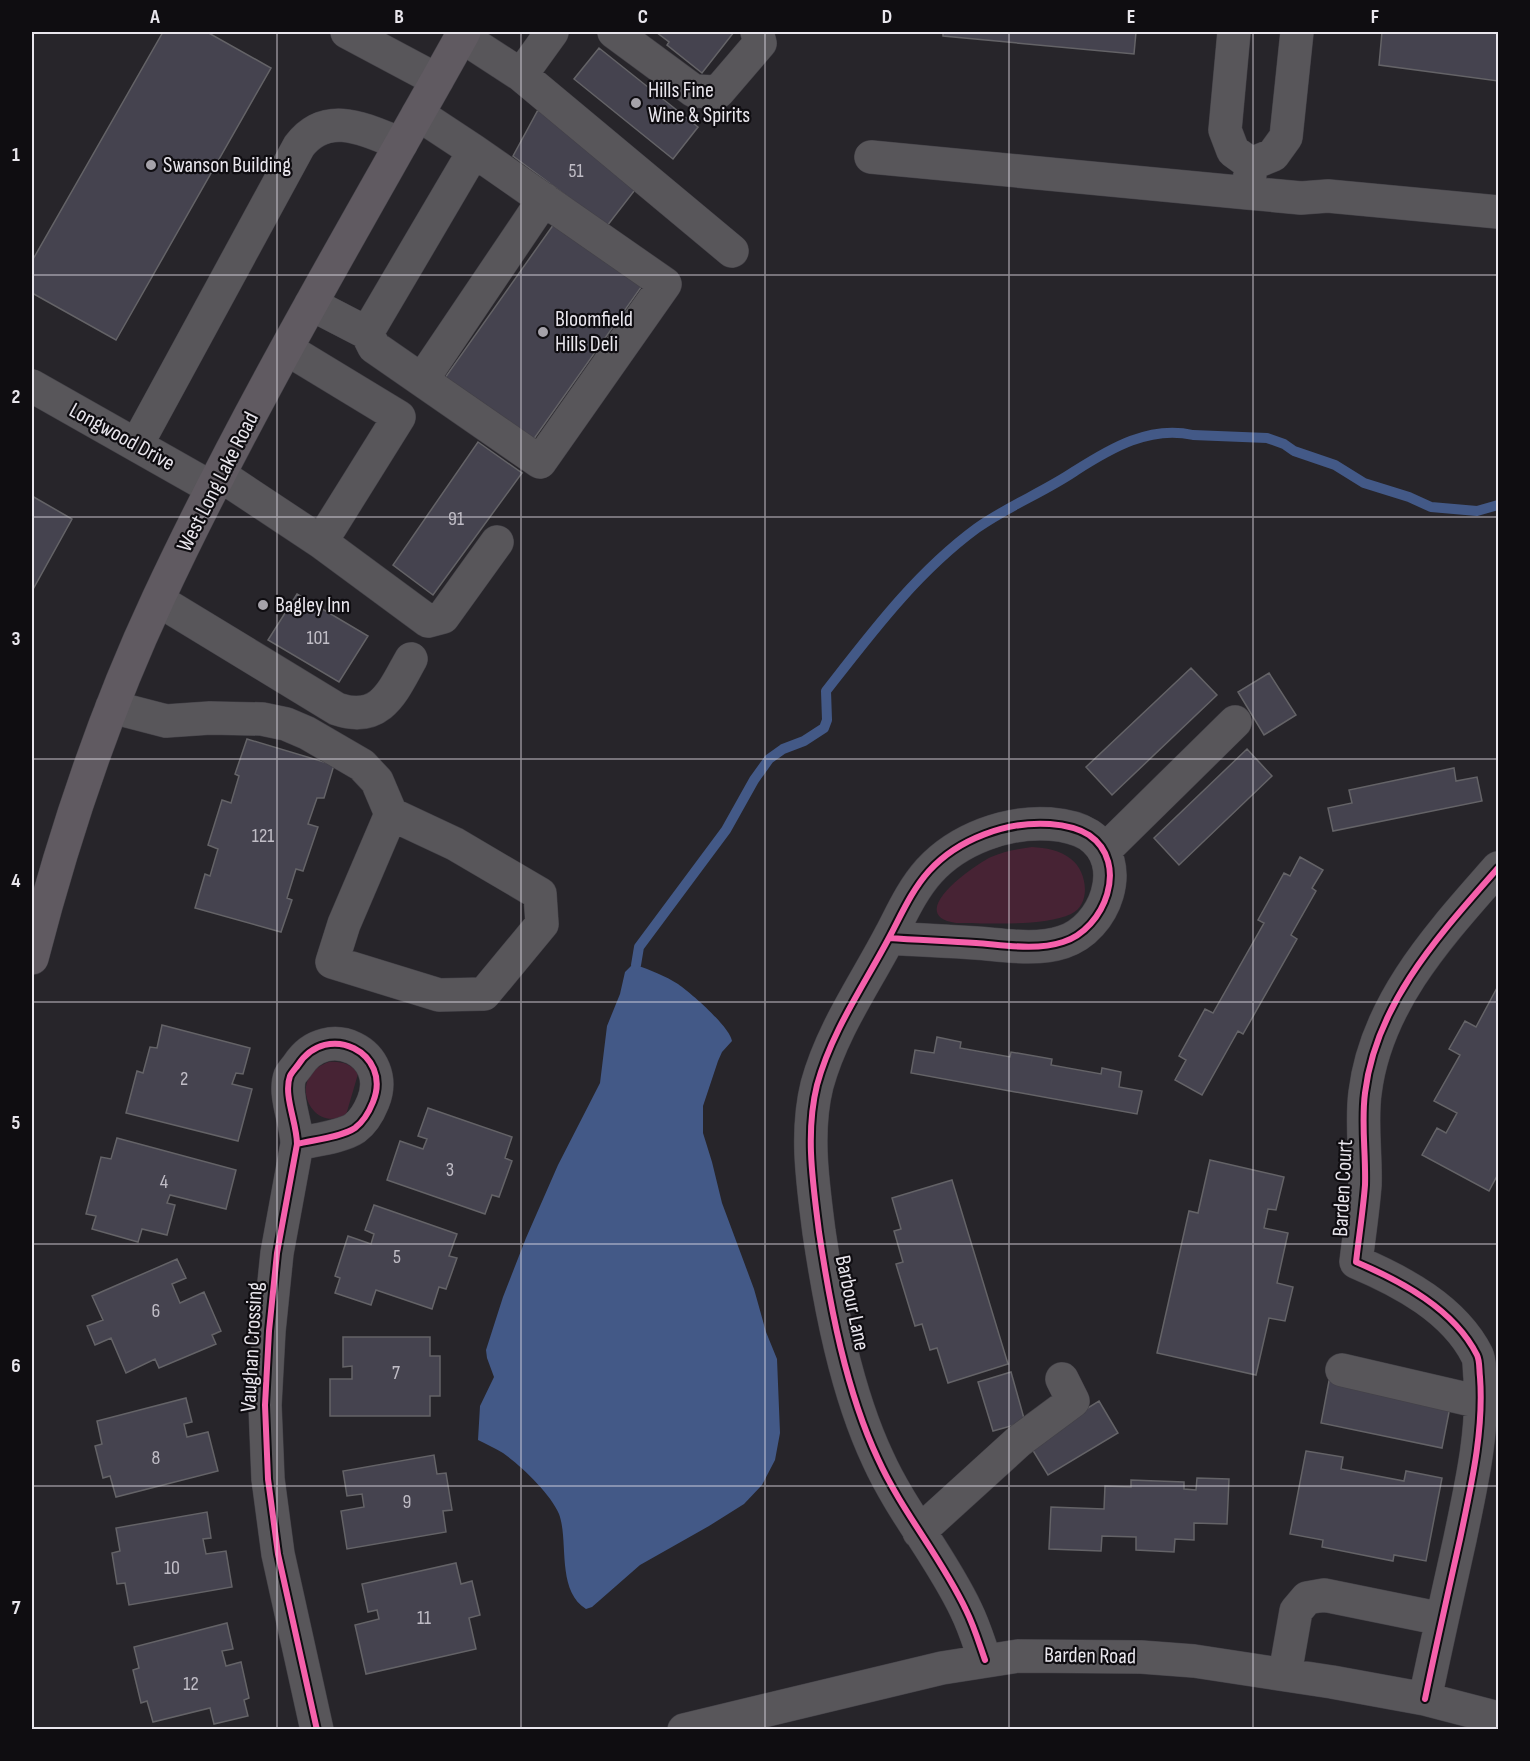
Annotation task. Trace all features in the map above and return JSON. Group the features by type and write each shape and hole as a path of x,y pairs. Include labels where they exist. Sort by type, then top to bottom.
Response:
{"main road":[{"name":"West Long Lake Road","path":"32,958 82,793 112,707 158,600 216,481 311,304 463,34"}],"street":[{"path":"347,32 437,80"},
{"path":"521,75 552,32"},
{"path":"614,32 694,91 718,92 760,43 757,32"},
{"path":"1234,32 1225,129 1233,151 1249,179"},
{"path":"1249,179 1286,137 1297,32"},
{"path":"463,34 521,75 732,251"},
{"path":"311,304 367,333 374,347 540,462 665,284 418,114"},
{"path":"137,444 306,136 317,129 346,125 401,144"},
{"path":"367,333 474,151"},
{"path":"871,158 1249,179 1300,198 1328,196 1498,212"},
{"path":"422,380 544,199"},
{"path":"287,349 399,417 321,542"},
{"name":"Longwood Drive","path":"32,386 137,444 216,481 321,542 428,621 443,617 497,542"},
{"path":"158,600 337,709 350,713 362,713 376,708 389,698 411,659"},
{"path":"112,707 166,721 262,719 286,724 307,733 362,765 377,781 391,814 454,844 540,894 542,924 484,994 439,995 332,962 344,924 391,814"},
{"path":"889,938 1041,946 1065,942 1084,932 1098,917 1108,893 1109,870 1104,851 1235,722"},
{"name":"Barbour Lane","path":"985,1660 966,1610 877,1458 856,1403 834,1317 811,1172 812,1123 817,1086 847,1010 907,903 929,871 953,851 974,838 1021,825 1049,824 1071,827 1089,835 1104,851"},
{"name":"Barden Court","path":"1425,1700 1468,1500 1478,1442 1480,1402 1478,1357 1464,1333 1443,1314 1401,1283 1356,1262 1365,1184 1365,1094 1372,1060 1384,1026 1401,990 1423,956 1498,868"},
{"name":"Vaughan Crossing","path":"297,1144 277,1253 269,1331 265,1405 268,1479 278,1554 317,1730"},
{"path":"1342,1370 1480,1402"},
{"path":"919,1532 1019,1442 1073,1401 1062,1379"},
{"path":"1285,1674 1296,1611 1306,1598 1324,1595 1443,1619"},
{"name":"Barden Road","path":"684,1730 931,1671 1018,1656 1141,1657 1194,1661 1285,1674 1425,1700 1498,1718"}],"shaded area":[{"path":"1032,847 1058,852 1076,864 1081,871 1085,887 1082,903 1078,909 1059,918 1030,923 956,923 942,918 937,910 939,901 958,879 991,857"},
{"path":"329,1062 346,1064 358,1074 346,1115 333,1119 322,1117 314,1111 308,1101 306,1090 308,1079 316,1069"}],"water":[{"path":"636,965 684,988 725,1027 732,1041 722,1052 703,1106 703,1133 722,1203 777,1359 780,1433 775,1460 762,1485 744,1504 640,1565 592,1607 586,1609 577,1601 567,1578 562,1525 555,1506 518,1465 503,1453 478,1440 480,1406 494,1377 486,1350 503,1297 558,1165 600,1083 607,1026 620,994 625,972 631,966"}],"building":[{"name":"Swanson Building","path":"163,32 207,32 271,68 116,340 32,293 32,261"},
{"path":"656,32 734,32 702,73 667,45 669,42"},
{"path":"943,32 1136,32 1134,54 943,36"},
{"path":"1382,32 1498,32 1498,81 1379,65"},
{"name":"Hills Fine Wine & Spirits","path":"599,48 698,127 673,159 574,79"},
{"path":"538,110 638,186 607,226 513,156"},
{"name":"Bloomfield Hills Deli","path":"556,221 644,283 531,443 442,382"},
{"path":"478,442 522,473 433,595 393,565"},
{"path":"32,496 72,519 32,591"},
{"path":"297,594 368,636 339,682 268,640"},
{"path":"1191,668 1217,695 1112,795 1086,767"},
{"path":"1269,673 1296,715 1264,735 1238,692"},
{"path":"247,739 334,765 324,798 317,798 308,824 318,827 303,871 296,869 287,898 292,900 281,932 195,908 205,874 210,876 218,849 208,845 222,800 231,803 239,776 235,774"},
{"path":"1247,749 1272,776 1179,865 1154,838"},
{"path":"1454,768 1456,781 1477,777 1482,801 1333,831 1328,808 1352,803 1349,790"},
{"path":"1300,857 1323,870 1312,888 1316,891 1291,935 1297,939 1243,1034 1238,1031 1202,1095 1175,1080 1186,1060 1179,1056 1205,1009 1213,1013 1264,923 1258,920 1284,873 1290,876"},
{"path":"1498,986 1498,1174 1489,1191 1422,1155 1437,1128 1446,1133 1457,1113 1434,1101 1460,1055 1449,1049 1465,1021 1476,1027"},
{"path":"162,1025 250,1048 243,1074 236,1073 232,1084 252,1089 238,1141 126,1113 137,1071 143,1073 150,1047 157,1048"},
{"path":"937,1037 961,1042 960,1048 1010,1057 1011,1052 1052,1059 1051,1065 1101,1074 1102,1068 1121,1072 1119,1087 1142,1091 1137,1114 911,1073 915,1050 934,1053"},
{"path":"428,1108 512,1137 505,1158 512,1161 499,1197 492,1195 485,1214 387,1180 400,1141 423,1149 427,1139 418,1136"},
{"path":"117,1138 236,1170 226,1209 170,1195 167,1203 175,1205 167,1235 142,1229 138,1242 92,1229 96,1216 86,1214 101,1157 111,1159"},
{"path":"1210,1160 1284,1177 1276,1210 1268,1209 1264,1228 1288,1233 1277,1283 1293,1287 1285,1321 1269,1318 1256,1375 1157,1353 1189,1211 1198,1213"},
{"path":"952,1180 1008,1364 948,1383 937,1348 930,1350 922,1324 915,1326 896,1264 903,1262 894,1231 901,1229 892,1198"},
{"path":"374,1205 457,1234 449,1256 457,1258 446,1289 439,1287 432,1309 376,1290 371,1305 335,1293 340,1278 335,1276 348,1236 371,1244 374,1234 365,1230"},
{"path":"177,1259 186,1278 172,1284 180,1303 204,1292 221,1331 212,1335 216,1344 159,1368 155,1359 126,1373 111,1338 95,1345 87,1326 103,1320 92,1296"},
{"path":"343,1337 430,1337 430,1356 440,1356 440,1396 430,1396 430,1416 330,1416 330,1379 352,1379 352,1366 343,1367"},
{"path":"1011,1372 1025,1422 993,1431 978,1382"},
{"path":"1329,1381 1450,1407 1442,1448 1321,1423"},
{"path":"186,1398 192,1422 184,1424 187,1437 208,1432 218,1471 116,1497 110,1476 103,1478 95,1446 102,1444 97,1421"},
{"path":"1099,1401 1118,1433 1048,1475 1029,1444"},
{"path":"1306,1451 1343,1457 1341,1469 1404,1481 1406,1471 1442,1478 1426,1561 1394,1555 1393,1561 1322,1547 1323,1540 1290,1534"},
{"path":"434,1455 437,1474 446,1473 452,1510 443,1511 446,1532 347,1549 341,1511 364,1507 362,1494 347,1496 343,1471"},
{"path":"1197,1478 1229,1479 1227,1524 1194,1523 1194,1540 1175,1539 1174,1552 1136,1550 1136,1537 1102,1536 1101,1551 1049,1549 1051,1507 1104,1509 1105,1486 1131,1487 1131,1480 1184,1482 1184,1489 1196,1490"},
{"path":"207,1512 211,1538 203,1539 206,1554 226,1551 232,1587 129,1605 125,1583 117,1584 112,1553 120,1551 116,1528"},
{"path":"456,1563 461,1584 472,1581 480,1615 469,1618 476,1649 366,1674 355,1625 379,1619 377,1610 368,1612 362,1584"},
{"path":"227,1623 233,1649 222,1651 226,1666 241,1662 249,1698 244,1700 248,1716 214,1724 210,1708 153,1722 147,1701 141,1703 133,1670 139,1668 134,1647"}],"waterway":[{"path":"636,965 639,947 726,830 754,780 769,759 783,749 804,741 824,728 827,720 826,691 878,625 915,583 955,545 977,528 1103,454 1131,441 1161,433 1267,438 1284,444 1294,451 1335,465 1364,483 1409,497 1431,507 1477,511 1498,505"}],"cycle path":[{"path":"889,938 1020,947 1053,945 1063,942 1078,935 1091,924 1100,910 1107,894 1110,878 1108,862 1101,847 1089,835 1070,827 1050,824 1017,826 984,834 954,850 941,860 923,878 912,894 850,1008 823,1065 813,1103 811,1158 814,1196 828,1289 848,1377 878,1459 956,1590 974,1628 985,1660"},
{"path":"1425,1699 1476,1458 1481,1397 1479,1363 1467,1339 1440,1310 1425,1298 1391,1278 1356,1262 1365,1185 1364,1104 1372,1060 1382,1029 1397,999 1434,944 1498,868"},
{"path":"297,1144 349,1131 358,1126 368,1113 377,1084 374,1069 366,1057 354,1048 340,1044 325,1045 310,1052 290,1076 288,1092 297,1144 277,1253 269,1331 265,1405 268,1479 278,1554 317,1730"}],"place":[{"name":"Hills Fine Wine & Spirits","path":"636,103"},
{"name":"Swanson Building","path":"151,165"},
{"name":"Bloomfield Hills Deli","path":"543,332"},
{"name":"Bagley Inn","path":"263,605"}]}
